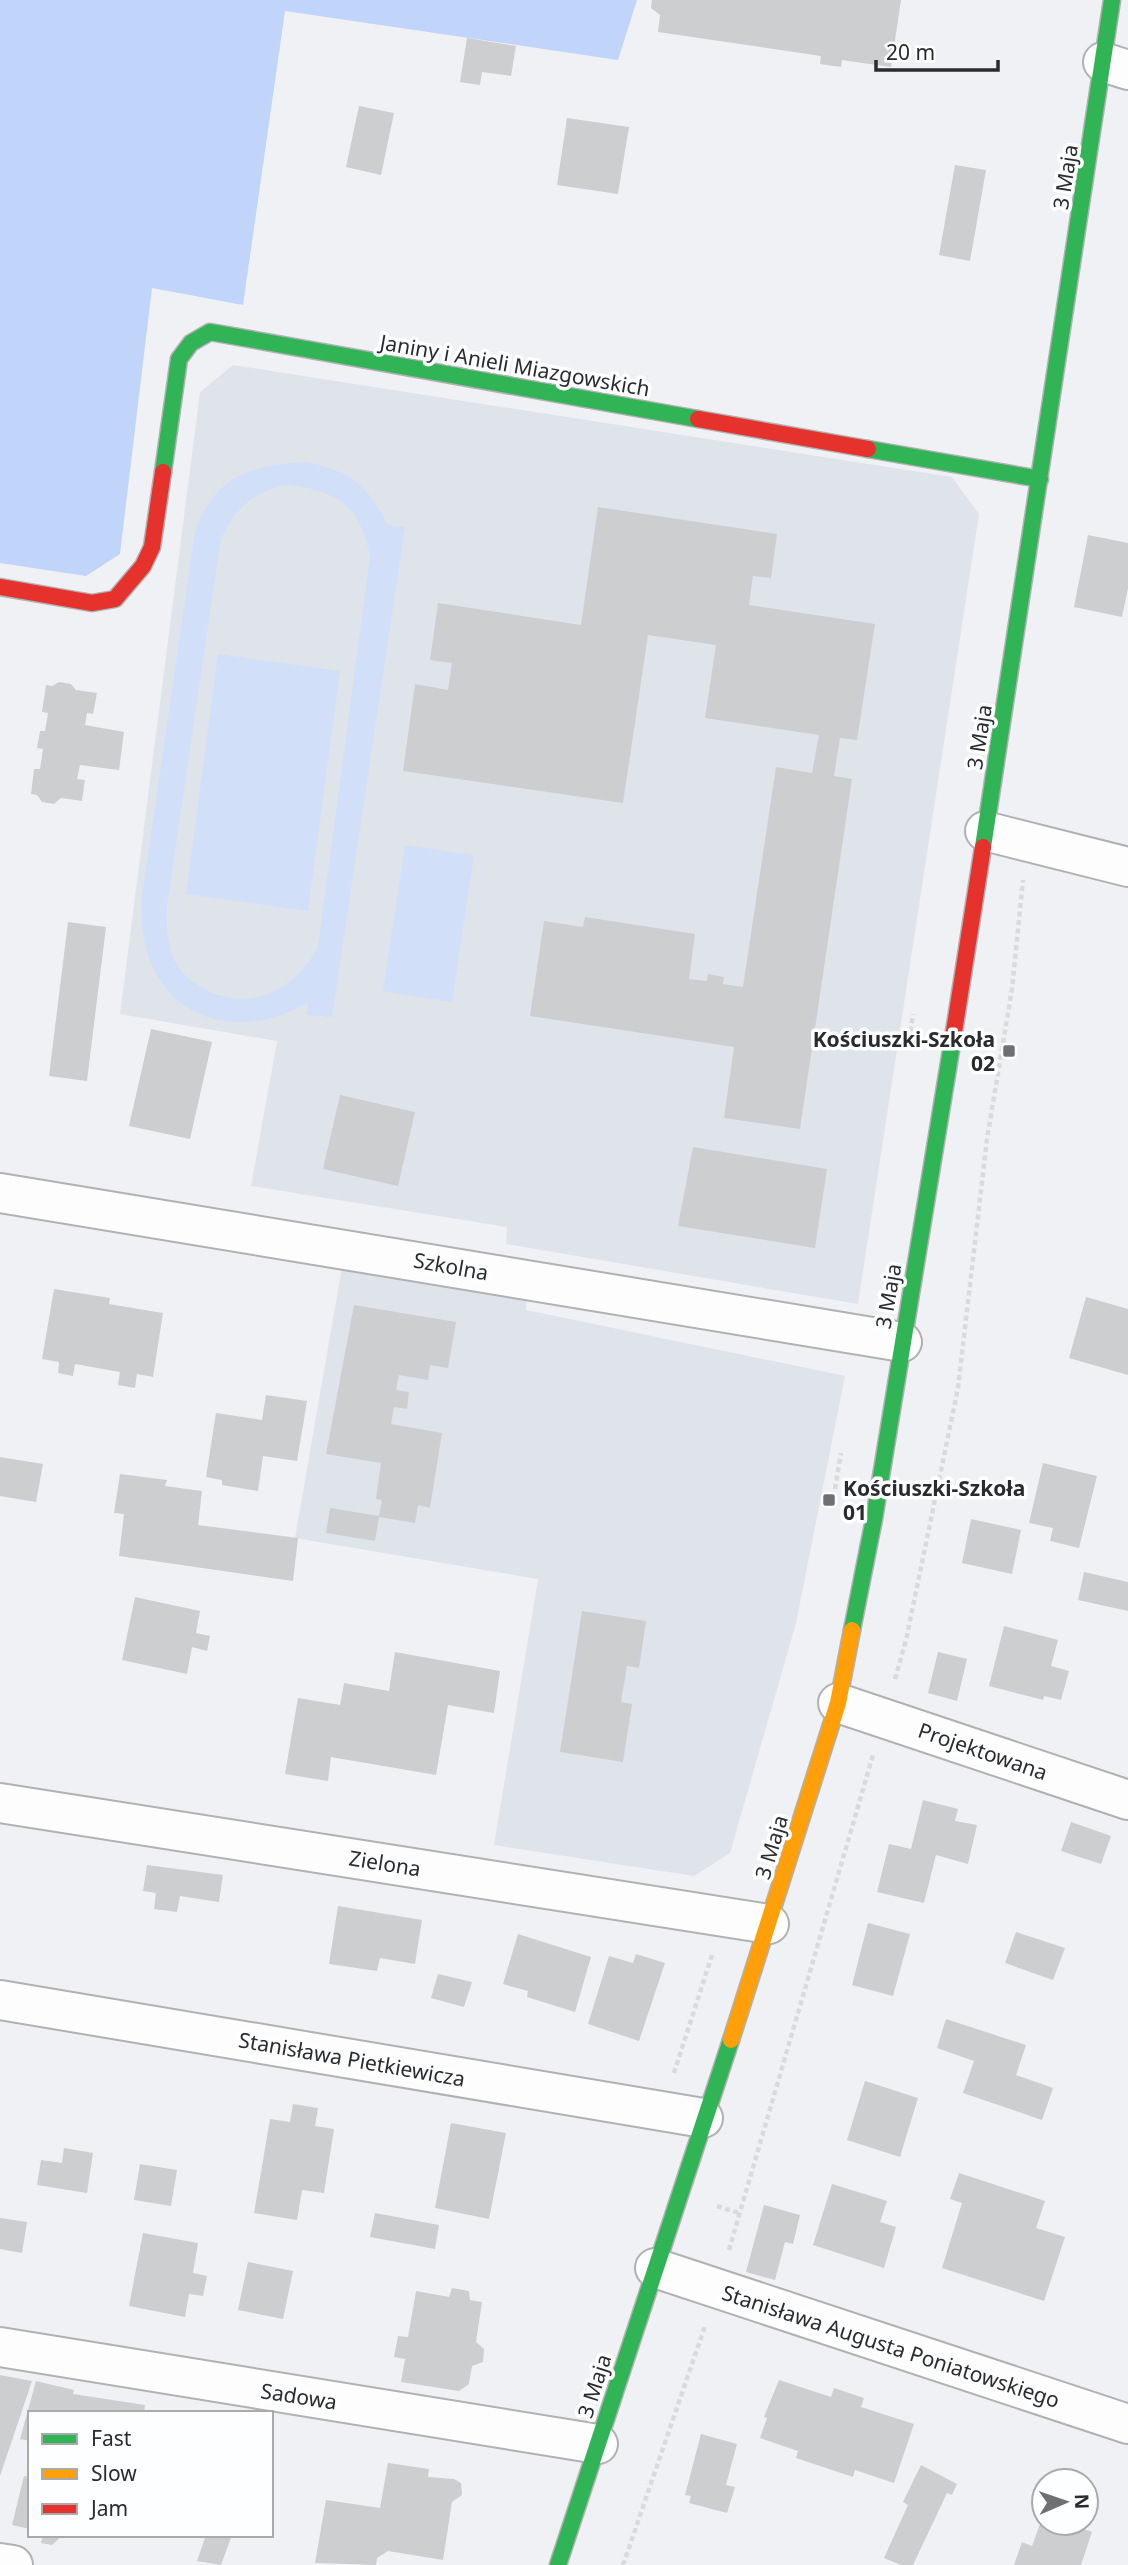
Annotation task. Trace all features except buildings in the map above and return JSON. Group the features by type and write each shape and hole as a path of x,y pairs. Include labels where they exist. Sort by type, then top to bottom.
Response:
{"street":[{"name":"3 Maja","path":"558,2565 769,1924 838,1703 874,1519 949,1067 1040,479 1116,66 1112,0"},
{"name":"Janiny i Anieli Miazgowskich","path":"0,587 92,603 115,599 143,566 152,547 179,359 191,343 210,332 1040,479"},
{"path":"985,831 1128,867"},
{"name":"Szkolna","path":"0,1193 902,1342"},
{"name":"Projektowana","path":"838,1703 1128,1800"},
{"name":"Zielona","path":"0,1803 769,1924"},
{"name":"Stanisława Pietkiewicza","path":"0,2000 703,2118"},
{"name":"Stanisława Augusta Poniatowskiego","path":"655,2268 1128,2424"},
{"name":"Sadowa","path":"0,2347 597,2444"},
{"path":"0,2563 13,2565"}],"path":[{"path":"977,1221 1012,989 1019,920"}],"shaded area":[{"path":"0,0 637,0 618,60 285,11 243,305 152,288 120,554 86,576 0,563"},
{"path":"233,365 952,477 979,514 858,1304 506,1244 507,1227 251,1186 277,1041 120,1014 200,392"},
{"path":"305,462 346,475 364,489 388,525 405,527 332,1017 307,1015 308,1002 264,1020 218,1020 197,1013 178,1001 162,983 146,947 141,903 195,532 203,513 224,486 251,471","holes":["284,485 332,496 353,512 366,539 370,557 318,947 298,974 273,992 243,999 227,997 206,990 183,972 172,954 167,922 167,906 221,538 246,503 262,493"]},
{"path":"218,654 340,671 308,911 186,894"},
{"path":"405,845 474,855 452,1002 383,991"},
{"path":"342,1267 527,1293 526,1310 845,1376 796,1623 730,1853 694,1876 494,1845 538,1579 295,1538"}],"traffic: fast":[{"path":"983,847 1112,0"},
{"path":"163,472 179,359 191,343 210,332 698,419"},
{"path":"868,449 1040,479"},
{"path":"852,1630 874,1519 953,1038"},
{"path":"558,2565 731,2040"}],"traffic: slow":[{"path":"731,2040 838,1703 852,1630"}],"traffic: jam":[{"path":"698,419 868,449"},
{"path":"0,587 92,603 115,599 143,566 152,547 163,472"},
{"path":"953,1038 983,847"}],"place":[{"name":"Kościuszki-Szkoła 02","path":"1009,1051"},
{"name":"Kościuszki-Szkoła 01","path":"829,1500"}]}
